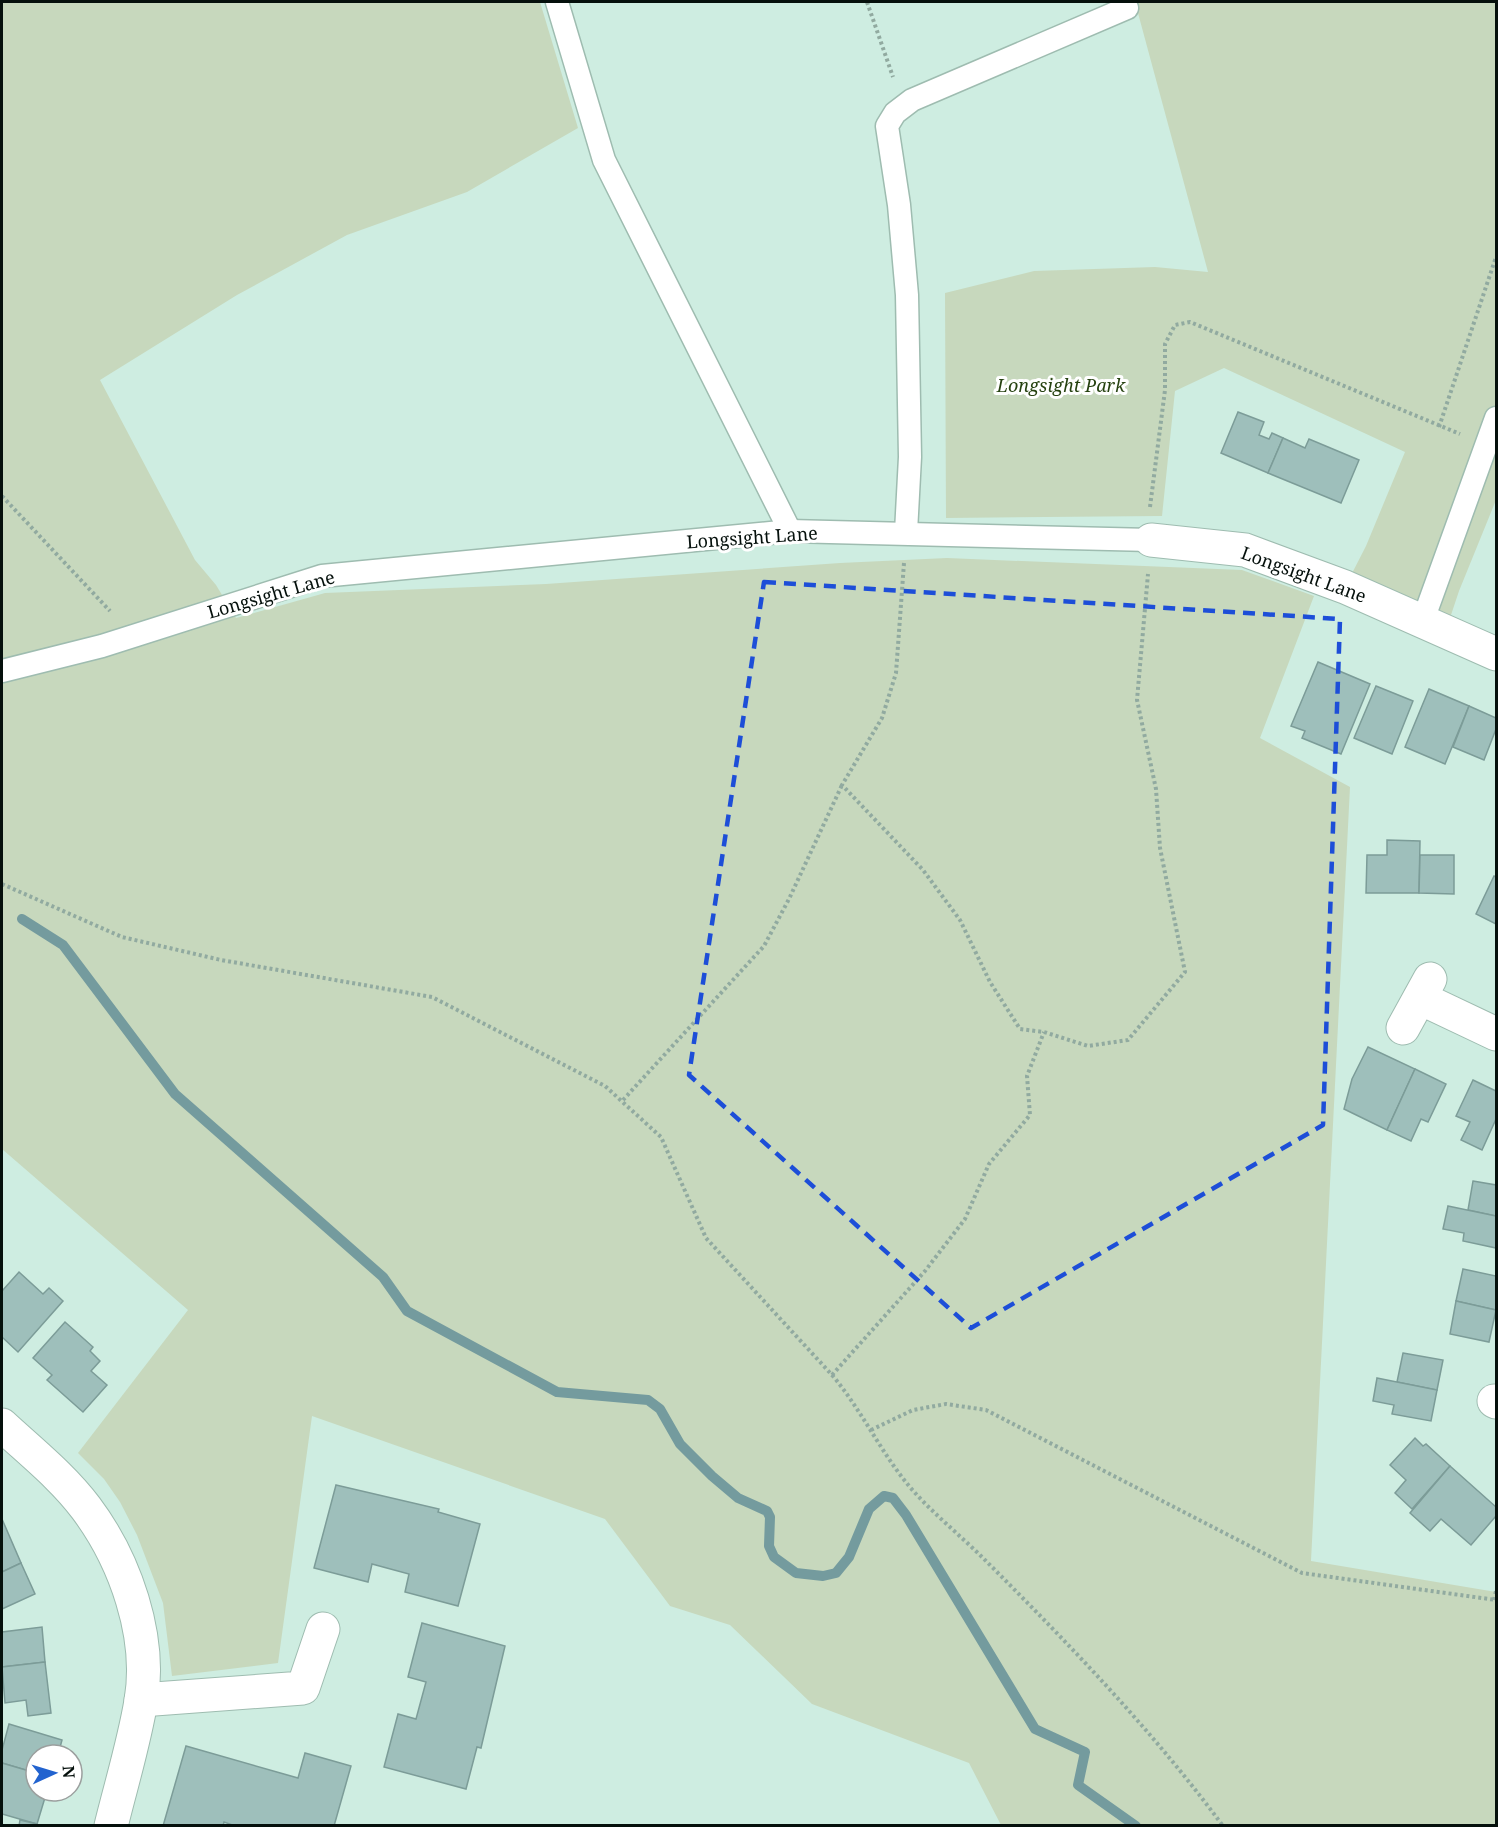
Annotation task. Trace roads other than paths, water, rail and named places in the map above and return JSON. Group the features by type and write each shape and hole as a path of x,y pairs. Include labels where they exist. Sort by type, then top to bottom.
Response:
{"street":[{"name":"Longsight Lane","path":"1150,540 1245,550 1346,587 1497,654"},
{"path":"1403,1028 1425,988 1497,1034"},
{"path":"2,1425 86,1507 112,1550 133,1601 141,1648 141,1700 111,1826"},
{"path":"141,1700 303,1688 323,1629"}],"lane":[{"path":"557,2 604,160 790,531"},
{"path":"906,532 910,457 907,295 899,205 887,126 903,106 912,100 1127,8"},
{"path":"1424,620 1497,418"},
{"name":"Longsight Lane","path":"2,671 134,635 322,576 790,531 906,532 1150,540"}],"waterway":[{"path":"22,919 63,945 175,1094 383,1277 407,1311 557,1392 648,1400 660,1409 680,1444 712,1476 738,1498 767,1511 770,1517 769,1546 774,1557 796,1573 823,1576 836,1573 849,1557 869,1509 884,1496 893,1498 906,1515 1035,1729 1085,1752 1078,1785 1136,1826"}],"park label":[{"name":"Longsight Park","path":"1061,385"}]}
